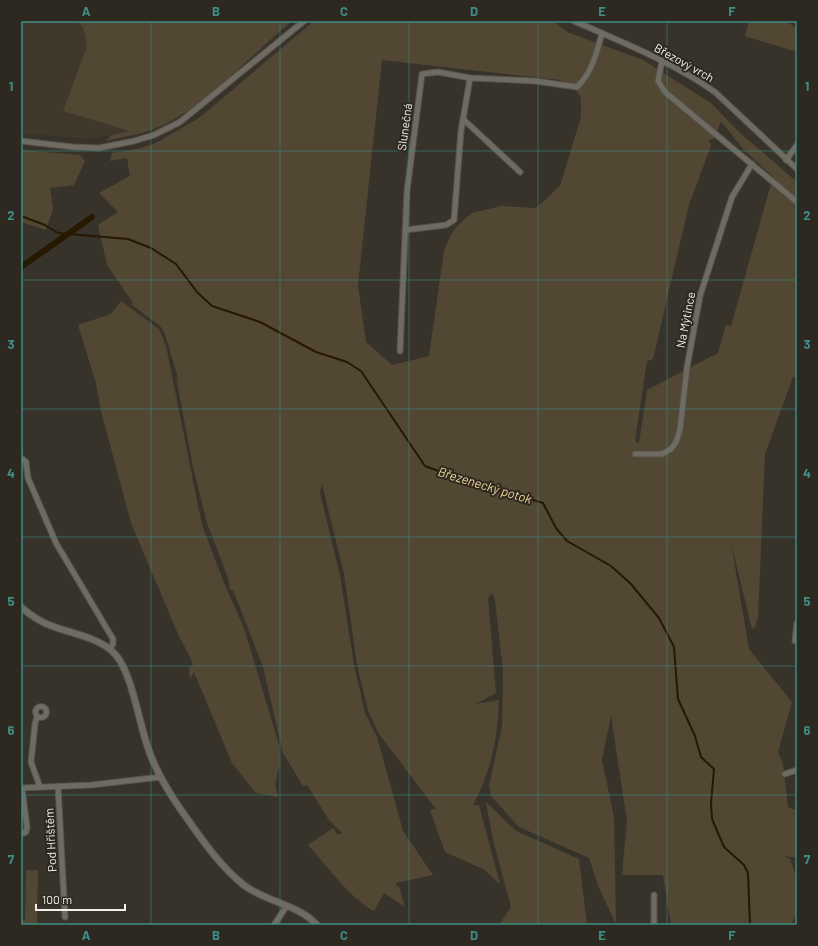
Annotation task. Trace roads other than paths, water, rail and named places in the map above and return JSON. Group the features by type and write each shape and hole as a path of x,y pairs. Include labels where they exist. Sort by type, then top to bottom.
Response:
{"street":[{"path":"21,141 98,148 134,142 154,135 180,122 304,21"},
{"name":"Březový vrch","path":"574,21 688,74 715,92 797,170"},
{"name":"Slunečná","path":"400,351 407,190 422,74 438,72 470,78 534,81 577,87 583,82 595,58 602,33"},
{"path":"662,61 658,81 665,92 797,202"},
{"path":"406,230 446,225 454,220 463,119 470,78"},
{"path":"463,119 520,172"},
{"path":"786,160 797,145"},
{"name":"Na Mýtince","path":"635,454 662,454 671,449 676,442 680,430 687,367 700,296 732,197 752,164"},
{"path":"21,458 26,462 28,478 56,543 113,639 113,644 110,649"},
{"path":"21,607 43,622 95,641 110,649 118,657 124,668 148,746 161,777 179,806 223,865 245,886 260,895 302,914 317,925"},
{"path":"795,641 797,623"},
{"path":"37,717 31,762 40,787"},
{"path":"786,774 797,770"},
{"path":"21,834 26,832 27,827 22,788 91,785 161,777"},
{"name":"Pod Hřištěm","path":"58,786 65,917"},
{"path":"654,895 654,925"},
{"path":"274,925 286,907"}],"waterway":[{"name":"Březenecký potok","path":"21,216 45,225 58,233 128,239 151,248 176,264 197,292 212,306 260,322 316,352 347,362 361,371 425,466 457,478 543,503 556,528 567,541 611,566 631,584 659,618 674,647 678,699 695,736 701,757 714,769 711,803 712,819 724,847 744,865 748,873 750,925"},
{"path":"21,267 92,217"}]}
